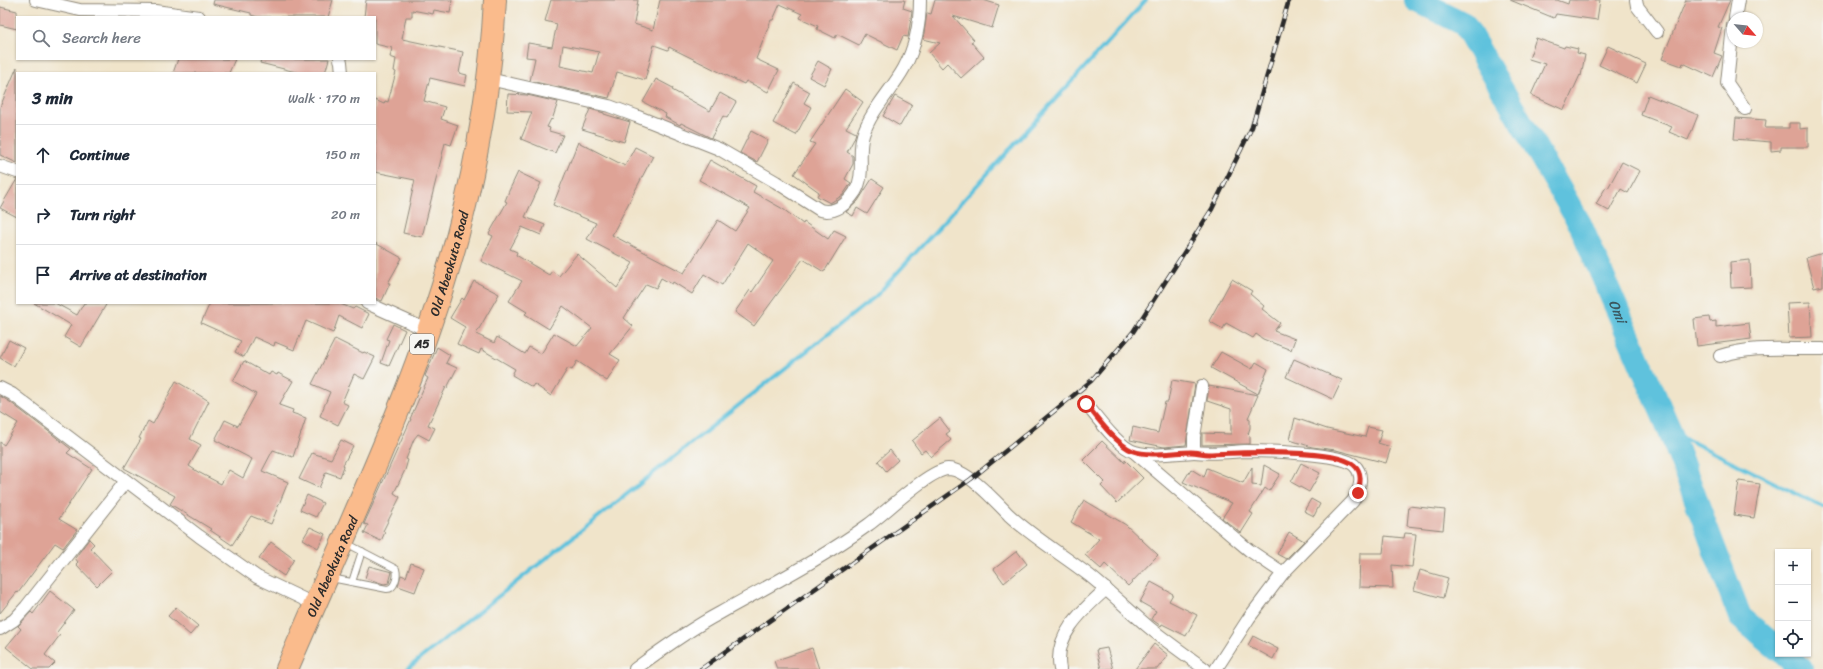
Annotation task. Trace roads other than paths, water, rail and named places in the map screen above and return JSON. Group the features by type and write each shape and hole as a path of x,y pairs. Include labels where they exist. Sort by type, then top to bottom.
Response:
{"highway":[{"name":"Old Abeokuta Road","path":"287,669 390,429 427,330 458,234 484,112 489,79 495,0"}],"street":[{"path":"36,0 80,10 155,11 192,16"},
{"path":"489,79 609,106 636,116 719,150 776,182 820,210 828,212 847,202 862,178 861,150 863,136 868,124 904,68 913,49 920,14 920,0"},
{"path":"1636,0 1637,6 1656,32"},
{"path":"1735,12 1738,0"},
{"path":"1731,48 1727,83 1745,109"},
{"path":"341,60 342,72"},
{"path":"0,166 16,172"},
{"path":"369,304 427,330"},
{"path":"1720,356 1736,351 1766,348 1823,349"},
{"path":"1194,452 1194,437 1202,386"},
{"path":"0,388 12,394 126,481 257,577 314,604"},
{"path":"1086,404 1114,436 1231,535 1283,573"},
{"path":"1134,452 1156,454 1194,452 1207,454 1247,451 1324,456 1344,460 1354,465 1359,472 1361,480 1358,493 1353,501 1283,573 1249,618 1216,669"},
{"path":"635,669 719,613 750,597 838,546 868,525 921,483 934,474 948,469 959,472 971,479 1026,531 1068,559 1106,589 1151,629 1205,669"},
{"path":"0,629 14,620 26,607 126,481"},
{"path":"1060,669 1060,648 1071,625 1084,608 1106,589"}],"lane":[{"path":"326,577 386,589 390,589 393,586 397,572 396,568 341,541"},
{"path":"352,582 362,552"}],"waterway":[{"path":"407,669 876,296 1146,0"},
{"name":"Omi","path":"1416,0 1464,24 1580,224 1670,431 1740,617 1775,646"},
{"path":"1670,431 1823,507"},
{"name":"Omi","path":"1787,657 1801,669"}],"railway":[{"path":"701,669 971,479 1091,381 1133,332 1212,209 1252,127 1289,0"}]}
